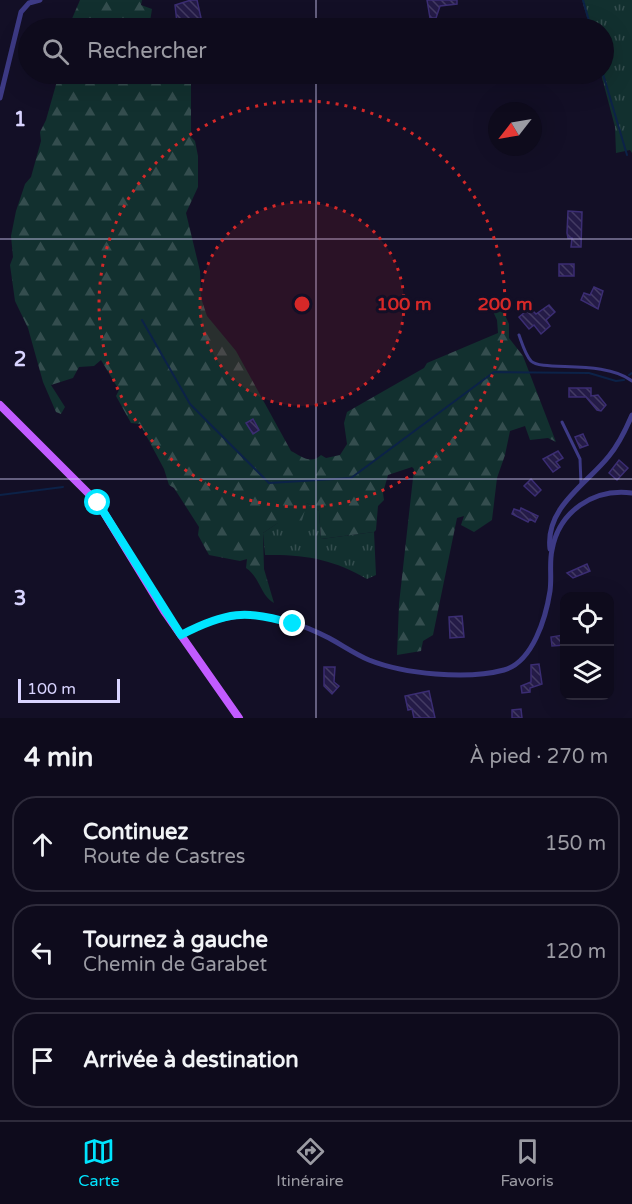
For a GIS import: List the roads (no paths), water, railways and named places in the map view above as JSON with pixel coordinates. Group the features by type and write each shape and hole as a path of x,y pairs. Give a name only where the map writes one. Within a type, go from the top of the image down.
{"main road":[{"path":"0,405 98,503 181,635 239,718"}],"street":[{"path":"20,18 21,12 29,3 40,0"},
{"path":"0,98 18,24"},
{"path":"181,635 223,618 258,614 312,631 380,664 445,674 497,671 521,660 537,633 550,595 549,535 554,519 581,484 609,456 632,415"},
{"path":"551,553 559,528 575,507 604,493 632,493"}],"lane":[{"path":"519,335 527,354 536,364 547,367 590,366 624,375 632,381"},
{"path":"562,422 580,459 581,484"}],"waterway":[{"path":"583,0 588,18"},
{"path":"606,84 627,155"},
{"path":"142,320 190,404 269,483 351,478 494,372 589,373 616,381 624,380"},
{"path":"0,495 63,487"}]}
